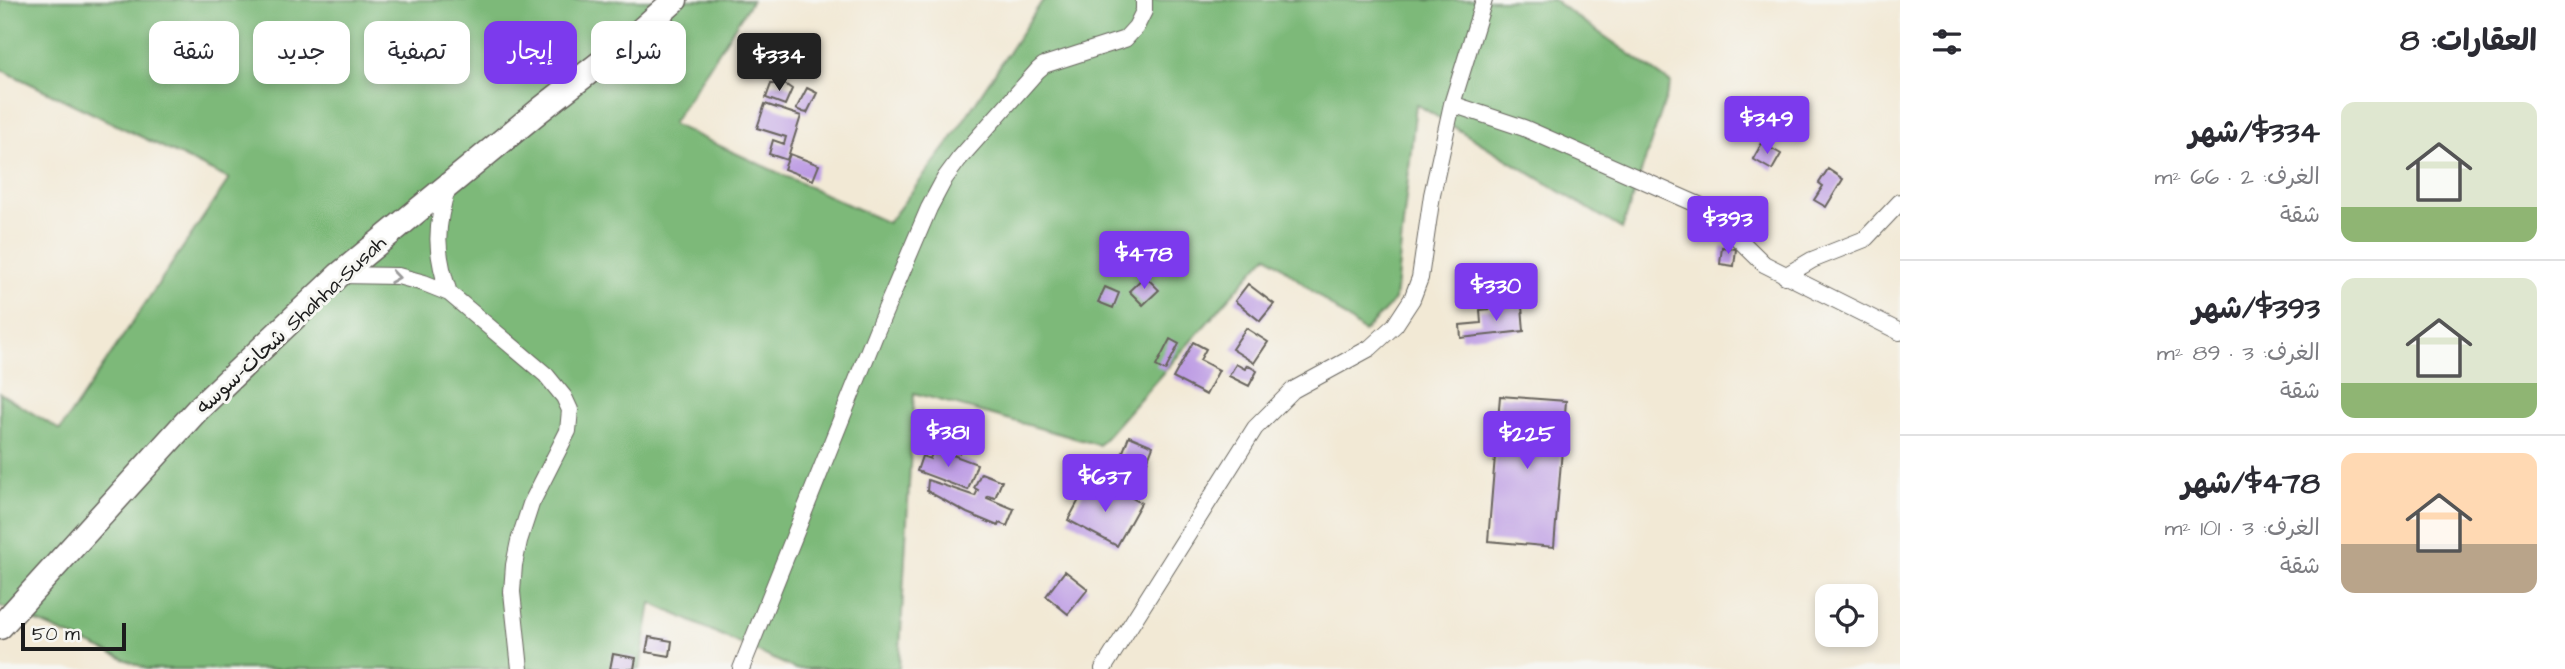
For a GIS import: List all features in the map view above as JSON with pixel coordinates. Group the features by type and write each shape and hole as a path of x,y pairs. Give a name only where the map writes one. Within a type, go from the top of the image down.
{"main road":[{"name":"شحات-سوسه Shahha-Susah","path":"0,627 198,409 339,275 676,0"}],"street":[{"path":"741,669 877,330 929,208 945,178 965,151 1038,70 1044,65 1125,39 1136,27 1144,11 1144,0"},
{"path":"1103,669 1255,428 1293,390 1370,348 1395,325 1412,299 1420,278 1435,183 1452,104 1484,0"},
{"path":"1452,104 1524,128 1699,205 1716,217 1765,264 1900,332"},
{"path":"448,186 440,212 437,240 440,267 449,293"},
{"path":"1785,276 1812,260 1865,239 1900,202"},
{"path":"339,275 398,276 449,293 546,375 564,397 570,410 569,431 531,504 517,553 512,592 520,669"}],"green space":[{"path":"0,0 752,0 672,124 888,223 948,144 1043,0 1553,0 1671,83 1622,229 1416,104 1395,300 1364,332 1267,255 1099,445 914,393 899,669 795,669 651,603 640,669 147,669 0,606 0,393 60,430 229,179 0,69"}],"building":[{"path":"782,82 792,89 785,105 766,98 771,84"},
{"path":"807,88 817,93 807,113 796,109"},
{"path":"765,104 801,116 787,160 769,154 773,140 784,144 786,137 757,128"},
{"path":"1762,143 1781,154 1772,170 1753,159"},
{"path":"790,154 819,165 813,180 784,169"},
{"path":"1828,169 1843,179 1826,207 1814,200 1823,186 1819,183"},
{"path":"1722,247 1736,249 1734,266 1720,264"},
{"path":"1145,276 1159,290 1143,305 1129,291"},
{"path":"1248,284 1274,304 1260,321 1235,301"},
{"path":"1105,287 1119,293 1113,308 1098,302"},
{"path":"1522,306 1524,331 1461,338 1460,325 1481,323 1480,310"},
{"path":"1246,328 1268,342 1254,363 1232,349"},
{"path":"1170,339 1179,344 1165,371 1156,366"},
{"path":"1193,342 1206,349 1200,360 1219,370 1206,395 1173,378"},
{"path":"1236,364 1245,369 1247,365 1257,371 1249,386 1229,376"},
{"path":"1500,396 1566,401 1554,547 1488,541"},
{"path":"944,422 978,434 972,451 961,447 959,453 936,446 941,432 939,428"},
{"path":"1129,436 1153,446 1145,467 1121,457"},
{"path":"934,448 977,464 968,490 917,471 922,456 930,459"},
{"path":"981,473 1002,481 995,498 987,498 1014,509 1007,526 999,523 998,526 967,513 927,491 928,480 975,496 978,490 974,488"},
{"path":"1111,486 1141,503 1117,546 1068,520 1086,487 1105,497"},
{"path":"1065,571 1088,589 1068,614 1046,596"},
{"path":"649,637 672,641 670,656 646,652"},
{"path":"613,654 636,658 634,669 610,669"}]}
